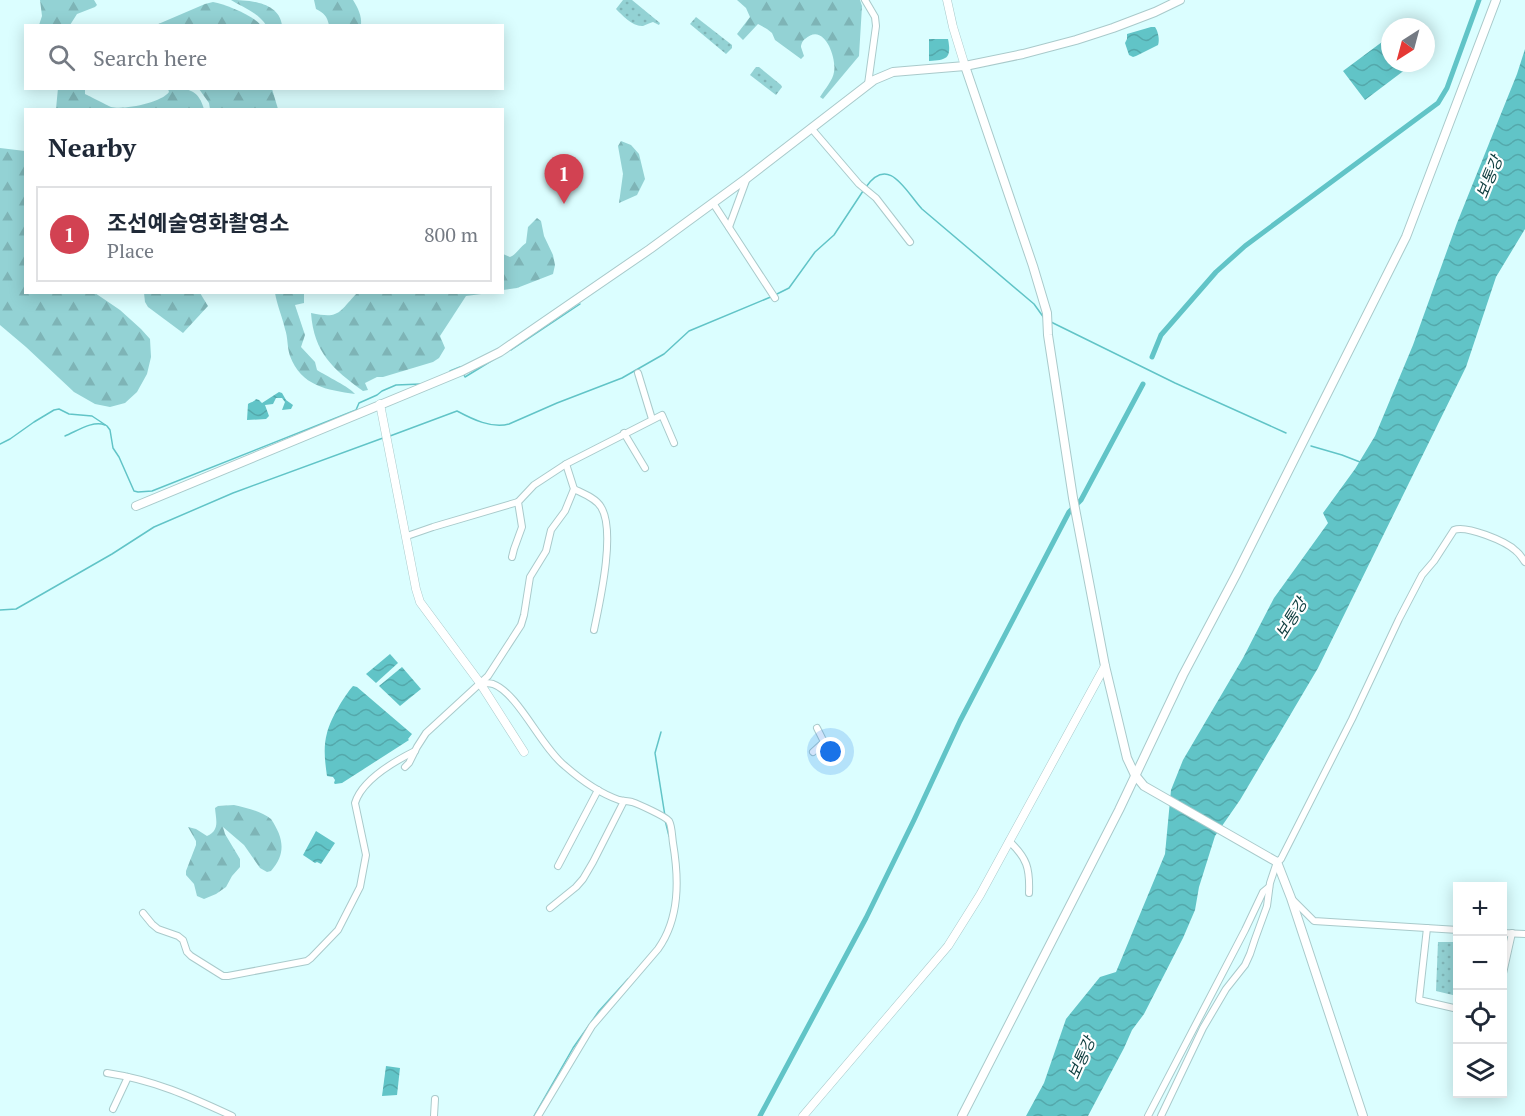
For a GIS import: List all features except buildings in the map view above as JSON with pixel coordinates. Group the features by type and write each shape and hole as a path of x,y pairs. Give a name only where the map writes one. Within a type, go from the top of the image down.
{"main road":[{"path":"136,506 462,371 500,352 650,249 747,178 868,84 893,72 964,66 1076,40 1155,12 1180,0"},
{"path":"962,1116 1119,810 1183,675 1236,575 1406,237 1496,0"},
{"path":"964,66 1047,313 1047,328 1073,498 1105,666 1128,758 1135,775 1144,786 1277,862 1363,1116"}],"street":[{"path":"866,0 875,17 876,26 868,84"},
{"path":"947,0 964,66"},
{"path":"812,128 849,173 876,198 910,243"},
{"path":"729,227 747,178"},
{"path":"713,203 775,298"},
{"path":"638,373 652,419"},
{"path":"380,404 420,602 480,683 525,752"},
{"path":"407,537 519,502 534,485 566,464 662,415 674,442"},
{"path":"624,434 645,468"},
{"path":"405,767 426,733 488,676 521,625 530,577 546,551 551,530 565,511 574,489 566,464"},
{"path":"574,489 600,504 608,537 606,564 594,630"},
{"path":"512,557 522,527 519,502"},
{"path":"1161,1116 1203,1028 1250,954 1267,906 1269,887 1277,862 1281,859 1422,575 1454,530 1458,529 1466,529 1513,548 1525,562"},
{"path":"803,1116 948,946 980,894 1105,666"},
{"path":"480,683 492,684 507,693 554,757 579,778 598,790 624,801 642,805 669,821 676,864 677,892 672,916 661,944 592,1026 538,1116"},
{"path":"813,752 824,742 817,728"},
{"path":"143,913 158,929 183,940 191,956 223,976 307,961 338,930 360,887 366,855 355,802 358,795 363,787 379,774 402,757 415,751"},
{"path":"558,866 598,790"},
{"path":"550,908 584,879 624,801"},
{"path":"1009,841 1023,855 1028,866 1029,893"},
{"path":"1148,1116 1263,892 1269,887"},
{"path":"1291,898 1314,921 1453,930"},
{"path":"1427,928 1419,1000 1453,1008"},
{"path":"1507,933 1525,934"},
{"path":"1507,958 1512,933"},
{"path":"107,1073 156,1084 232,1116"},
{"path":"113,1109 128,1077"},
{"path":"434,1116 435,1099"}],"green space":[{"path":"40,0 94,0 97,5 77,14 71,24 39,24 42,16"},
{"path":"231,0 254,2 269,7 280,17 282,24 265,24 255,14"},
{"path":"314,0 353,0 361,18 361,24 329,24 325,15 316,9"},
{"path":"623,0 632,0 660,23 659,25 653,22 643,26 635,25 616,9"},
{"path":"737,0 860,0 862,6 859,56 823,99 820,97 832,78 834,66 831,51 823,38 812,35 804,40 801,47 804,56 801,59 775,40 772,33 758,24 743,40 737,34 750,17 746,8"},
{"path":"213,2 225,5 260,24 158,24"},
{"path":"696,17 732,45 726,54 690,24"},
{"path":"756,67 781,85 776,95 750,75"},
{"path":"58,90 85,90 85,94 117,108 56,108"},
{"path":"168,90 188,90 195,93 204,108 117,108 151,102 165,96"},
{"path":"200,90 272,90 278,108 210,108"},
{"path":"621,141 631,145 639,154 645,179 637,195 619,203 623,174 618,146"},
{"path":"0,148 24,151 24,294 96,294 120,310 150,339 151,357 147,374 137,392 125,403 110,407 95,404 74,392 0,325"},
{"path":"537,218 541,221 544,236 553,255 555,265 553,274 517,288 504,290 504,254 510,257 526,243 528,227"},
{"path":"144,294 201,294 208,306 183,333 148,307"},
{"path":"275,294 304,294 304,303 295,305 305,335 301,347 315,362 317,370 355,394 316,385 301,374 288,350 286,332"},
{"path":"356,294 481,294 466,296 440,336 445,348 439,358 433,362 377,377 365,383 368,390 363,391 334,367 316,339 311,313 333,315 342,310"},
{"path":"234,805 258,812 271,819 282,845 279,858 271,871 267,872 260,868 244,845 223,827 240,859 240,867 226,887 204,899 197,896 194,884 186,875 196,845 188,827 207,836 216,828 215,808"},
{"path":"1438,942 1453,942 1453,995 1436,991"}],"water":[{"path":"1155,27 1157,31 1158,45 1136,56 1129,55 1125,43 1127,34"},
{"path":"929,39 948,39 949,51 944,59 929,61"},
{"path":"1381,43 1381,72 1402,72 1365,100 1343,71"},
{"name":"보통강","path":"1525,49 1525,229 1496,277 1466,367 1318,668 1240,800 1215,836 1199,887 1195,910 1183,938 1088,1116 1026,1116 1044,1083 1066,1019 1100,977 1116,972 1165,854 1171,790 1183,760 1243,658 1274,598 1328,523 1323,513 1355,469 1375,436 1413,345 1457,223"},
{"path":"279,392 293,405 291,409 282,410 285,402 282,398 276,398 273,404 265,405 269,416 266,419 247,420 248,404 256,399 262,403"},
{"path":"390,654 398,663 376,683 366,674"},
{"path":"402,667 421,689 400,706 379,686"},
{"path":"353,686 412,734 409,740 342,783 335,784 333,777 327,776 326,738 334,715"},
{"path":"316,831 335,843 321,864 303,855"},
{"path":"386,1066 400,1068 397,1095 382,1096"}],"waterway":[{"path":"1152,357 1161,335 1216,272 1245,246 1438,103 1447,88 1479,0"},
{"path":"866,187 874,178 882,174 897,179 922,209 1034,304 1044,318"},
{"path":"777,294 789,288 815,252 834,235 863,191"},
{"path":"390,436 457,411 489,424 509,424 622,378 664,354 689,331 773,296"},
{"path":"511,350 580,304"},
{"path":"1051,322 1175,383 1286,433"},
{"path":"463,373 465,377 496,358"},
{"path":"450,371 462,368"},
{"path":"0,444 54,410 92,416 110,430 113,448 134,491 152,491 356,410 359,403 396,385 421,384"},
{"path":"760,1116 866,918 960,721 1069,512 1081,500 1143,384"},
{"path":"65,436 90,425 105,425"},
{"path":"0,610 16,609 154,527 233,493 383,438"},
{"path":"1311,446 1360,462"},
{"path":"661,732 655,753 665,816"},
{"path":"665,820 669,836"},
{"path":"534,1116 573,1048 599,1011 628,979"}],"place":[{"name":"조선예술영화촬영소","path":"564,204"}]}
